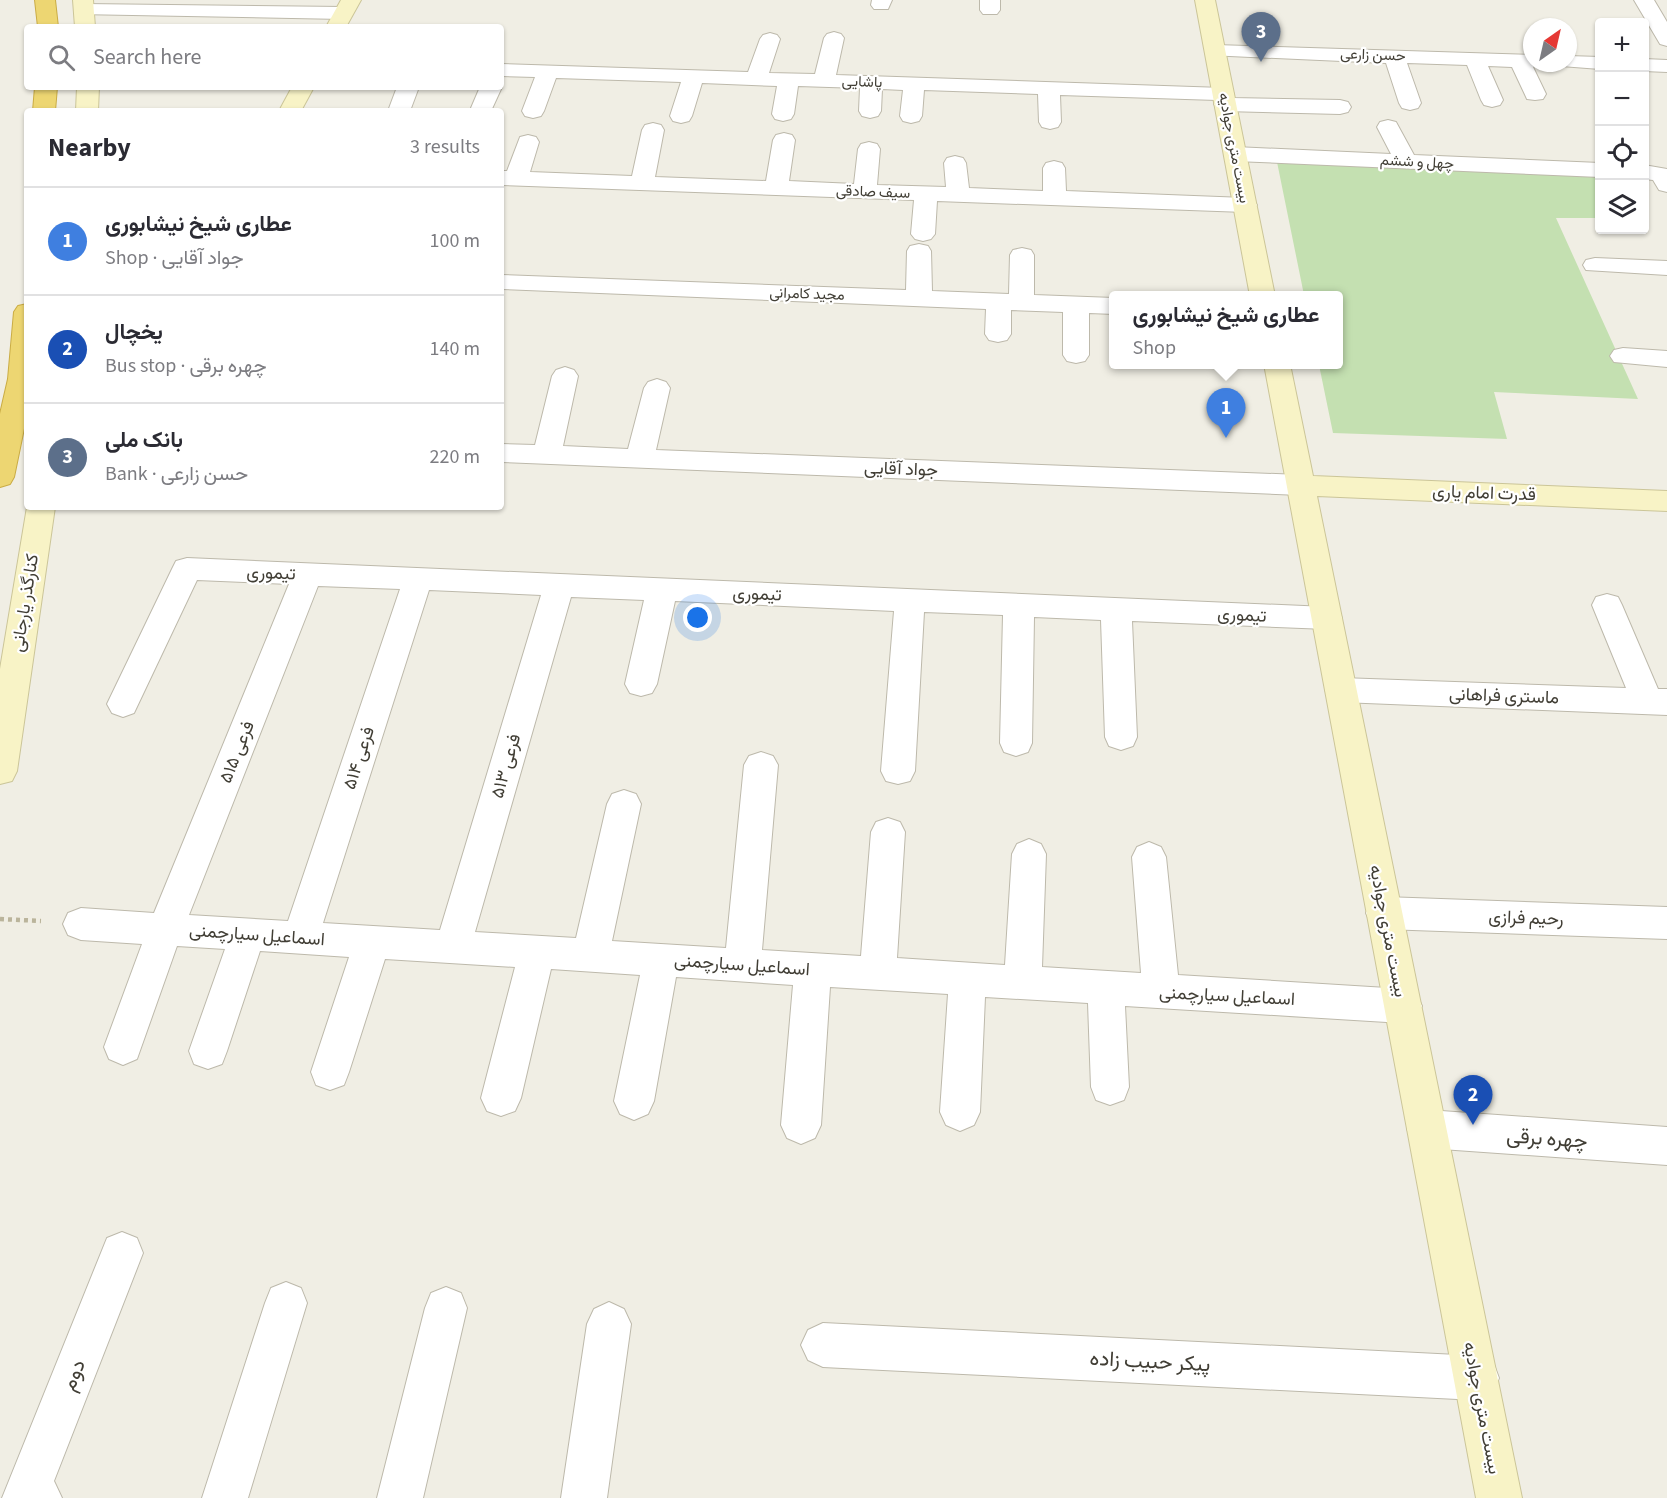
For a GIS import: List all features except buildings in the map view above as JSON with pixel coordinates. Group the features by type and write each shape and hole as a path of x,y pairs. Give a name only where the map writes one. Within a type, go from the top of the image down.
{"highway":[{"path":"45,0 48,24"},
{"path":"44,108 46,90"},
{"path":"0,477 21,378 24,345"}],"main road":[{"name":"بیست متری جوادیه","path":"1205,0 1262,291"},
{"path":"87,108 88,90"},
{"path":"292,108 301,90"},
{"name":"بیست متری جوادیه","path":"1278,369 1500,1498"},
{"name":"قدرت امام یاری","path":"1300,485 1667,501"},
{"name":"کنارگذر یارجانی","path":"0,771 40,510"},
{"path":"34,547 63,510"}],"street":[{"path":"1644,0 1667,40"},
{"path":"84,12 188,19 343,14"},
{"path":"824,81 834,38"},
{"path":"757,78 770,39"},
{"name":"حسن زارعی","path":"1215,51 1523,60"},
{"path":"1394,56 1410,103"},
{"path":"1475,59 1492,100"},
{"path":"1577,62 1595,63"},
{"path":"1649,65 1667,66"},
{"name":"پاشایی","path":"504,70 1048,88 1340,107"},
{"path":"532,111 548,72"},
{"path":"1529,72 1535,94"},
{"path":"681,116 694,76"},
{"path":"783,114 789,79"},
{"path":"870,111 871,82"},
{"path":"911,116 914,83"},
{"path":"1048,88 1050,122"},
{"path":"400,108 407,90"},
{"path":"482,108 491,90"},
{"path":"1388,127 1406,161"},
{"path":"642,183 653,130"},
{"path":"776,188 784,140"},
{"path":"508,179 528,142"},
{"path":"1530,146 1541,167"},
{"path":"865,191 869,149"},
{"name":"چهل و ششم","path":"1235,154 1595,170"},
{"path":"955,163 958,195"},
{"path":"1054,168 1055,198"},
{"name":"سیف صادقی","path":"508,179 1245,205"},
{"path":"919,298 926,194"},
{"path":"998,334 1010,302 1022,255"},
{"path":"1595,265 1667,268"},
{"name":"مجید کامرانی","path":"504,282 1109,306"},
{"path":"1076,305 1076,355"},
{"path":"1623,356 1667,359"},
{"path":"547,454 565,376"},
{"path":"640,458 657,388"},
{"name":"جواد آقایی","path":"504,453 1300,485"},
{"name":"تیموری","path":"123,704 187,569 1326,618"},
{"name":"فرعی ۵۱۵","path":"123,1047 165,929 309,574"},
{"name":"فرعی ۵۱۴","path":"300,938 418,579"},
{"name":"فرعی ۵۱۳","path":"453,947 559,585"},
{"path":"641,684 662,590"},
{"path":"898,771 910,600"},
{"path":"1016,743 1018,605"},
{"path":"1607,605 1657,701"},
{"path":"1116,609 1121,737"},
{"name":"ماستری فراهانی","path":"1341,690 1657,701"},
{"path":"742,966 761,765"},
{"path":"590,956 624,804"},
{"path":"878,974 888,832"},
{"path":"1023,983 1029,854"},
{"path":"1149,857 1161,992"},
{"name":"رحیم فرازی","path":"1384,913 1667,923"},
{"name":"اسماعیل سیارچمنی","path":"81,924 1403,1006"},
{"path":"208,1052 248,934"},
{"path":"330,1072 372,942"},
{"path":"501,1098 537,953"},
{"path":"634,1101 661,960"},
{"path":"801,1125 813,970"},
{"path":"960,1112 967,979"},
{"path":"1106,988 1110,1087"},
{"name":"چهره برقی","path":"1427,1129 1667,1146"},
{"name":"دوم","path":"25,1497 122,1254"},
{"path":"225,1498 286,1303"},
{"path":"400,1498 446,1308"},
{"path":"585,1498 609,1324"},
{"name":"پیکر حبیب زاده","path":"823,1345 1477,1378"},
{"path":"25,1497 39,1498"}],"green space":[{"path":"1277,162 1595,176 1595,218 1556,218 1638,399 1494,392 1507,439 1333,433 1320,369 1343,369 1343,291 1303,291"}],"place":[{"name":"بانک ملی","path":"1261,62"},
{"name":"عطاری شیخ نیشابوری","path":"1226,438"},
{"name":"یخچال","path":"1473,1125"}]}
